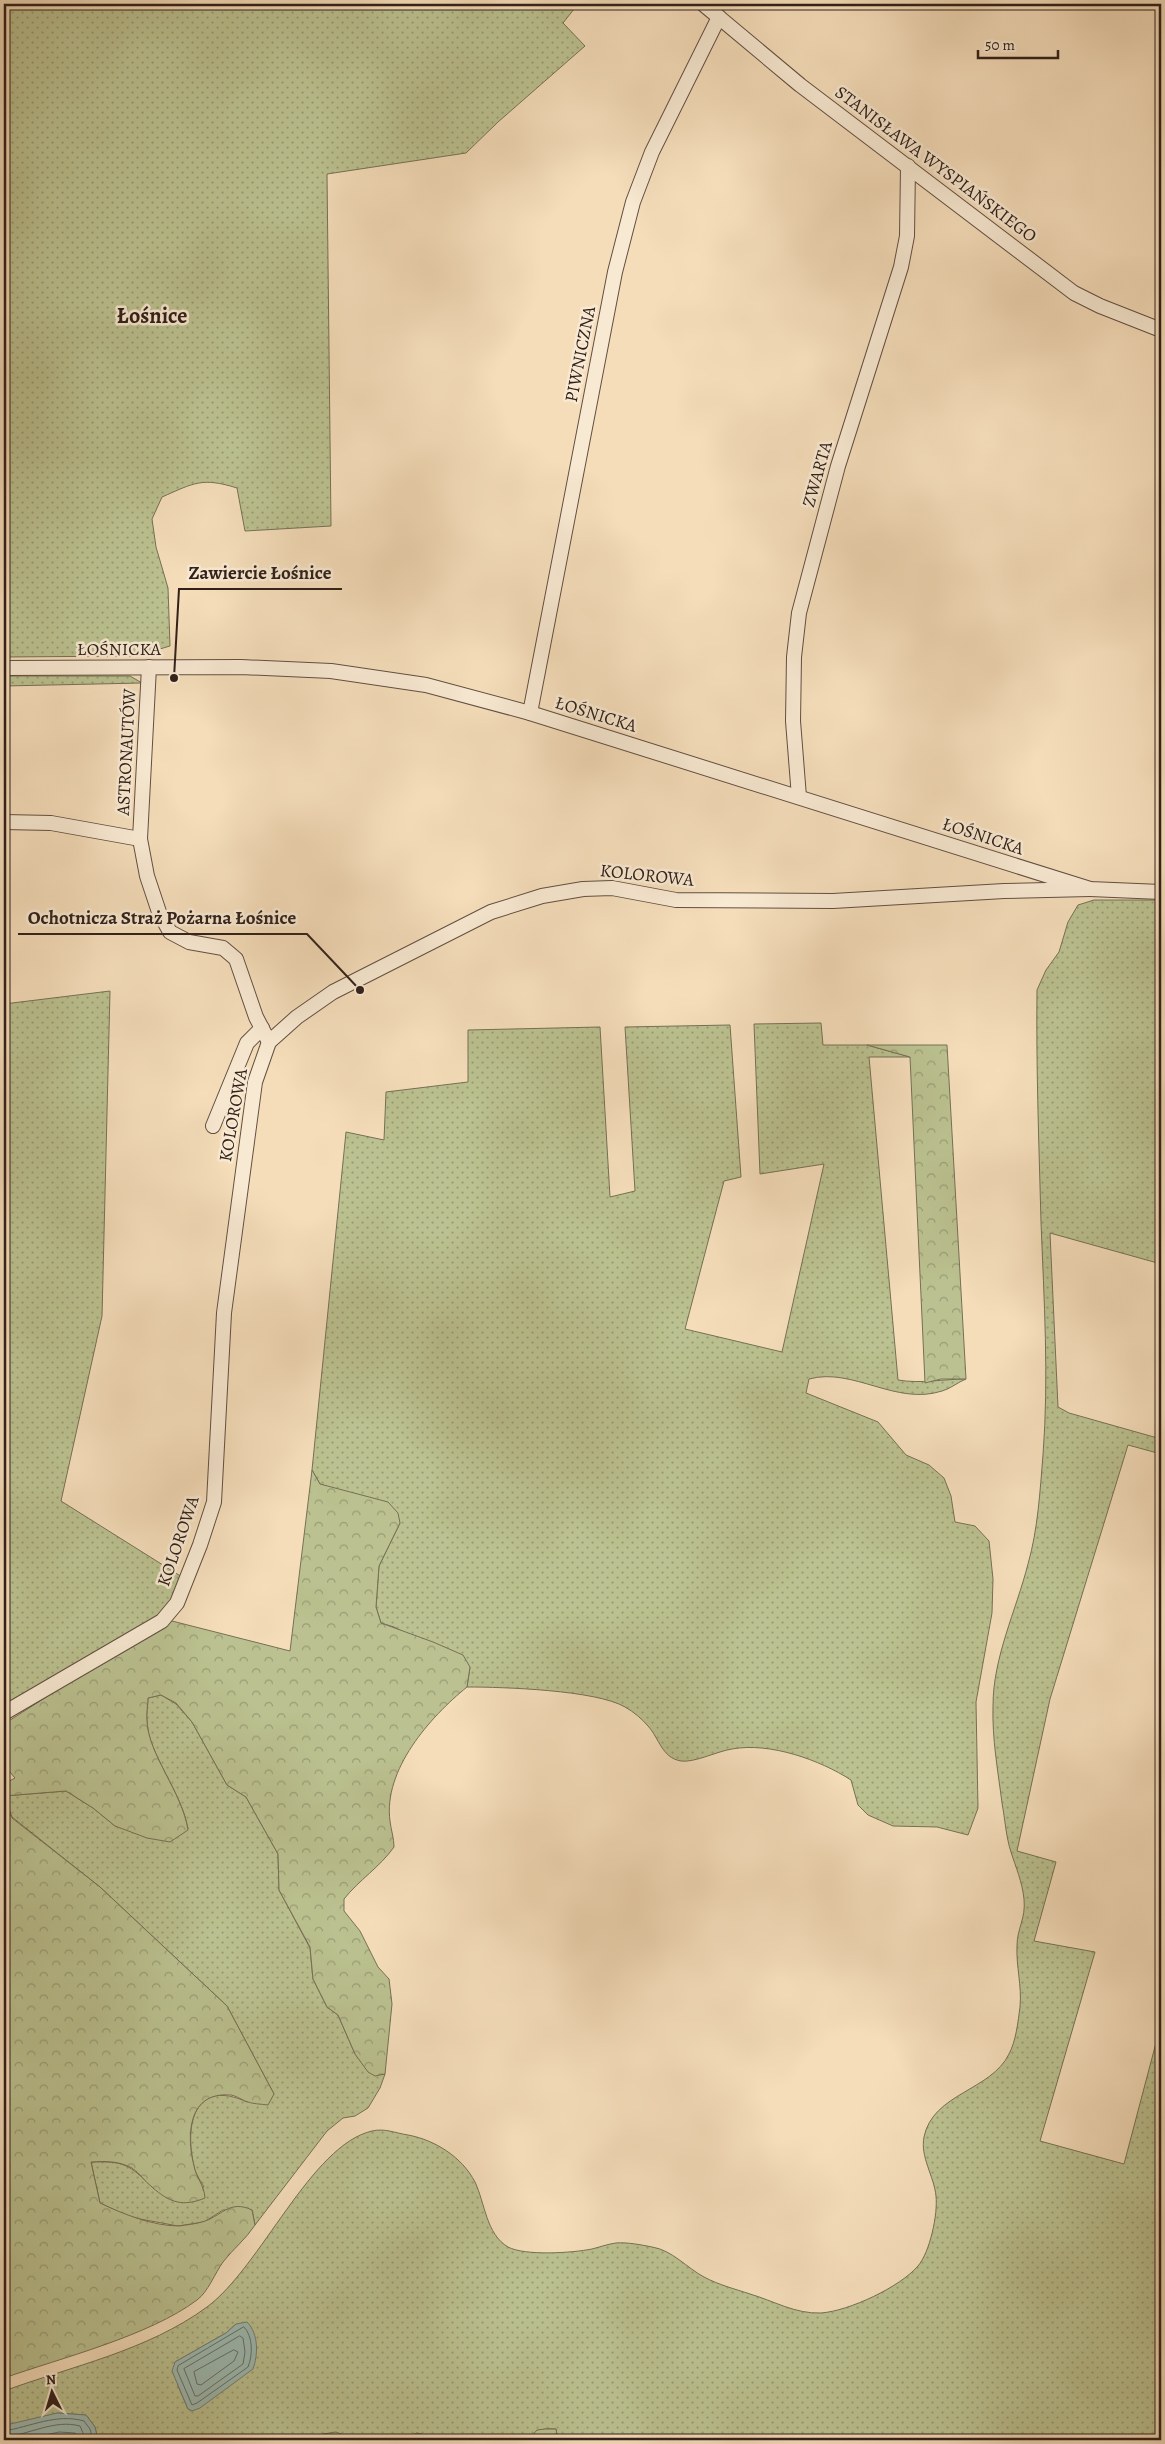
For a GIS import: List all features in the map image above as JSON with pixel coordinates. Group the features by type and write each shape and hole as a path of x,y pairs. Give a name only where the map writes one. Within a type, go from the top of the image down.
{"street":[{"name":"STANISŁAWA WYSPIAŃSKIEGO","path":"703,4 800,85 1074,293 1100,306 1161,330"},
{"name":"PIWNICZNA","path":"530,713 615,272 633,202 652,152 719,17"},
{"name":"ZWARTA","path":"799,797 793,721 794,657 799,613 838,466 901,267 907,236 908,166"},
{"name":"ASTRONAUTÓW","path":"150,667 140,840 147,876 165,925 170,932 179,938 218,946 233,955 269,1042"},
{"name":"ŁOŚNICKA","path":"4,668 303,669 356,673 451,691 530,713 1090,889 1161,892"},
{"name":"ASTRONAUTÓW","path":"4,822 51,823 140,840"},
{"name":"KOLOROWA","path":"4,1712 162,1621 177,1603 214,1502 224,1313 252,1105 261,1062 269,1042 297,1017 333,992 491,912 542,896 583,889 612,888 676,900 832,901 1004,891 1090,889"},
{"path":"213,1126 246,1043 262,1028"}],"green space":[{"path":"4,4 578,4 563,23 585,46 498,122 466,153 327,174 331,526 245,531 237,488 215,483 198,483 162,497 152,519 156,547 168,588 170,646 136,656 4,657"},
{"path":"4,676 130,676 142,683 4,686"},
{"path":"1094,900 1161,900 1161,1264 1050,1233 1058,1407 1069,1413 1161,1439 1161,1454 1128,1445 1050,1699 1017,1851 1056,1862 1034,1941 1095,1952 1040,2141 1124,2164 1161,2024 1161,2440 558,2440 556,2429 543,2429 528,2440 441,2440 417,2433 402,2440 352,2440 351,2438 323,2434 316,2440 98,2440 95,2427 86,2415 58,2413 4,2427 4,2391 134,2346 160,2335 207,2307 227,2289 247,2265 307,2182 328,2159 350,2141 377,2130 386,2130 418,2137 438,2145 455,2157 475,2182 487,2218 495,2234 508,2247 516,2250 537,2253 561,2252 592,2249 620,2243 652,2247 666,2252 704,2277 727,2287 793,2309 811,2313 845,2308 873,2297 899,2282 918,2266 926,2252 936,2213 935,2189 923,2144 929,2122 950,2101 977,2085 1001,2066 1009,2054 1013,2043 1020,2007 1017,1946 1024,1912 1024,1899 1007,1834 993,1731 993,1706 994,1688 1001,1652 1023,1582 1034,1537 1045,1426 1045,1309 1038,1106 1037,990 1046,970 1059,952 1068,922 1078,905","holes":["236,2324 192,2411 188,2409 178,2386 175,2362 226,2333"]},
{"path":"110,991 102,1316 61,1501 182,1577 172,1601 160,1614 4,1706 4,1004"},
{"path":"821,1023 823,1045 867,1045 910,1057 869,1057 898,1380 966,1379 945,1390 925,1394 908,1394 858,1381 825,1377 809,1379 806,1393 878,1422 906,1455 929,1465 944,1478 951,1496 955,1522 975,1526 989,1541 993,1579 992,1613 976,1702 978,1808 968,1835 937,1827 893,1826 868,1815 858,1805 851,1780 825,1766 794,1754 778,1750 747,1748 726,1750 692,1760 681,1761 669,1756 665,1752 646,1723 638,1716 625,1707 611,1701 572,1693 467,1687 470,1667 394,1627 381,1623 376,1607 379,1566 400,1523 350,1494 320,1484 312,1470 346,1132 384,1140 386,1092 468,1082 468,1030 600,1027 610,1197 635,1191 625,1027 730,1025 741,1177 724,1181 685,1329 782,1352 824,1164 760,1174 754,1024"},
{"path":"867,1045 947,1045 966,1379 941,1379 925,1383 910,1057"},
{"path":"312,1470 320,1484 388,1502 398,1513 400,1523 379,1566 376,1607 381,1623 463,1655 470,1667 467,1687 438,1713 412,1746 402,1764 394,1783 390,1802 390,1821 394,1847 344,1899 344,1911 360,1931 378,1967 389,1979 392,2004 385,2074 375,2076 368,2072 355,2054 338,2015 327,2007 313,1979 310,1947 279,1890 278,1854 246,1797 227,1785 192,1722 176,1703 161,1695 148,1698 147,1715 149,1734 153,1747 185,1816 188,1830 170,1842 147,1838 115,1826 93,1808 66,1791 4,1796 4,1784 15,1778 4,1765 4,1724 90,1669 172,1621 290,1651"},
{"path":"161,1695 176,1704 192,1722 227,1785 246,1797 278,1854 279,1890 310,1948 313,1979 327,2007 338,2015 355,2054 375,2075 385,2074 380,2088 368,2108 355,2116 343,2118 327,2131 255,2225 252,2210 223,2210 204,2222 178,2226 129,2217 100,2203 91,2162 119,2163 132,2169 153,2188 204,2187 195,2171 191,2150 193,2121 197,2109 205,2101 215,2096 229,2096 247,2102 274,2094 227,2006 100,1887 12,1817 4,1796 66,1791 93,1808 115,1826 188,1829 185,1815 153,1747 149,1734 147,1718 148,1698"},
{"path":"4,1800 12,1818 100,1887 227,2006 274,2094 268,2105 248,2102 231,2095 217,2096 206,2100 198,2108 193,2117 190,2141 195,2170 205,2198 197,2201 183,2203 171,2200 149,2185 135,2170 122,2164 91,2162 100,2203 138,2219 179,2226 209,2220 231,2208 244,2207 252,2210 255,2225 223,2262 201,2297 155,2325 104,2345 4,2378"},
{"path":"556,2429 558,2440 528,2440 537,2430"},
{"path":"336,2432 352,2440 316,2440 323,2434"},
{"path":"417,2433 441,2440 402,2440"}],"water":[{"path":"247,2322 254,2332 256,2345 253,2369 200,2408 192,2411 188,2409 172,2371 175,2362 226,2333 236,2324"},
{"path":"57,2413 86,2415 95,2427 98,2440 4,2440 4,2427 6,2425"}],"place":[{"name":"Zawiercie Łośnice","path":"174,678"},
{"name":"Ochotnicza Straż Pożarna Łośnice","path":"360,990"}],"district":[{"name":"Łośnice","path":"152,316"}]}
